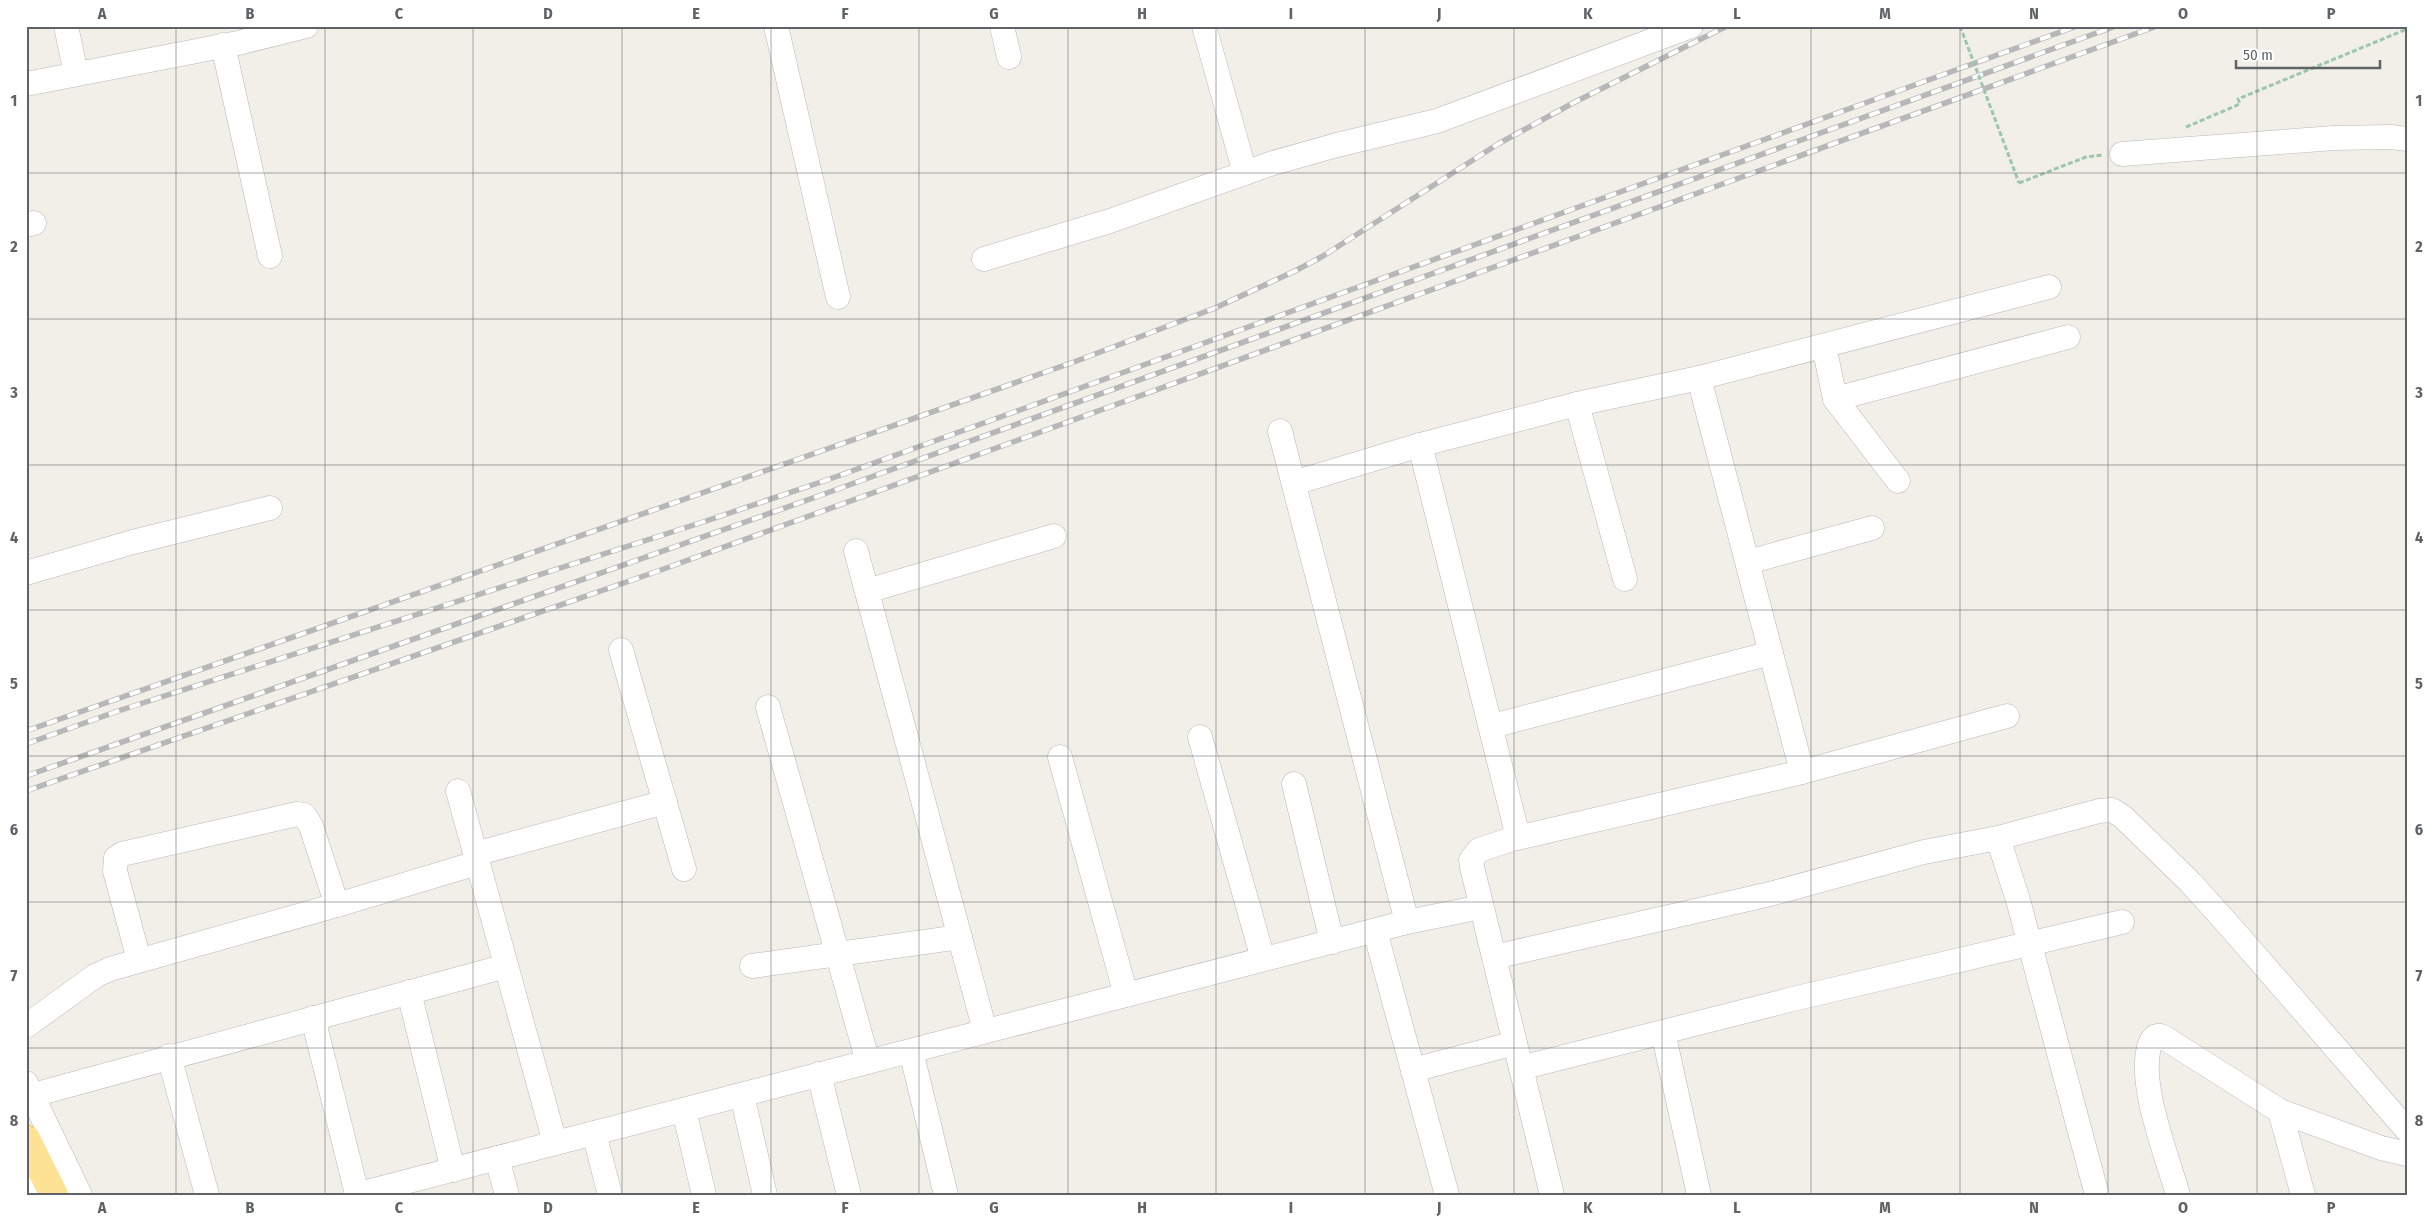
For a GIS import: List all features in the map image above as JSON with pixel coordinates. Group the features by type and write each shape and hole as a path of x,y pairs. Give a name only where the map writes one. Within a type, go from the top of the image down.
{"highway":[{"path":"26,1139 54,1195"}],"street":[{"path":"66,26 76,74"},
{"path":"26,84 223,46 306,26"},
{"path":"776,26 838,297"},
{"path":"1002,26 1008,57"},
{"path":"1204,26 1245,172"},
{"path":"984,259 1110,221 1245,172 1337,144 1437,121 1691,26"},
{"path":"223,46 270,256"},
{"path":"2122,154 2334,138 2391,137 2407,139"},
{"path":"1294,483 1420,445 1577,404 1699,378 2049,286"},
{"path":"1835,399 2068,337"},
{"path":"1824,346 1835,399 1898,481"},
{"path":"1699,378 1802,772"},
{"path":"1577,404 1625,579"},
{"path":"1280,431 1407,922"},
{"path":"1420,445 1492,726 1518,838"},
{"path":"26,573 133,542 270,508"},
{"path":"1748,562 1872,528"},
{"path":"867,591 1054,536"},
{"path":"856,551 985,1031"},
{"path":"621,650 684,869"},
{"path":"1492,726 1771,653"},
{"path":"768,707 868,1062"},
{"path":"1552,1195 1471,860 1479,850 1518,838 1802,772 2007,716"},
{"path":"1200,737 1263,959"},
{"path":"1060,757 1126,995"},
{"path":"1294,784 1332,942"},
{"path":"458,791 555,1143"},
{"path":"26,1026 95,976 139,960 337,905 476,859 665,802"},
{"path":"1494,958 1770,894 1924,852 1998,838 2099,811 2112,810 2123,817 2190,882 2407,1130"},
{"path":"139,960 115,871 116,858 122,854 297,814 304,815 311,826 337,905"},
{"path":"1998,838 2029,944 2097,1195"},
{"path":"313,1018 356,1195 422,1187 453,1170 497,1158 1407,922 1481,907"},
{"path":"1521,1068 1793,999 2122,922"},
{"path":"1375,931 1446,1195"},
{"path":"752,966 960,937"},
{"path":"80,1195 29,1089 169,1056 506,966"},
{"path":"409,992 453,1170"},
{"path":"1662,1032 1699,1195"},
{"path":"2178,1195 2147,1082 2149,1048 2154,1038 2161,1036 2280,1111 2381,1148 2407,1154"},
{"path":"1413,1070 1515,1043"},
{"path":"911,1051 946,1195"},
{"path":"169,1056 207,1195"},
{"path":"819,1074 849,1195"},
{"path":"742,1094 765,1195"},
{"path":"684,1110 704,1195"},
{"path":"2280,1111 2304,1195"},
{"path":"594,1133 610,1195"},
{"path":"497,1158 507,1195"},
{"path":"26,1176 35,1195"}],"path":[{"path":"1960,26 2019,183 2086,157 2122,154"},
{"path":"2177,131 2240,104 2238,99 2407,29"}],"railway":[{"path":"26,731 1074,362 1215,308 1323,256 1498,144 1573,103 1727,26"},
{"path":"26,744 118,711 827,480 2077,26"},
{"path":"26,776 813,498 2116,26"},
{"path":"26,791 658,571 2157,26"}]}
